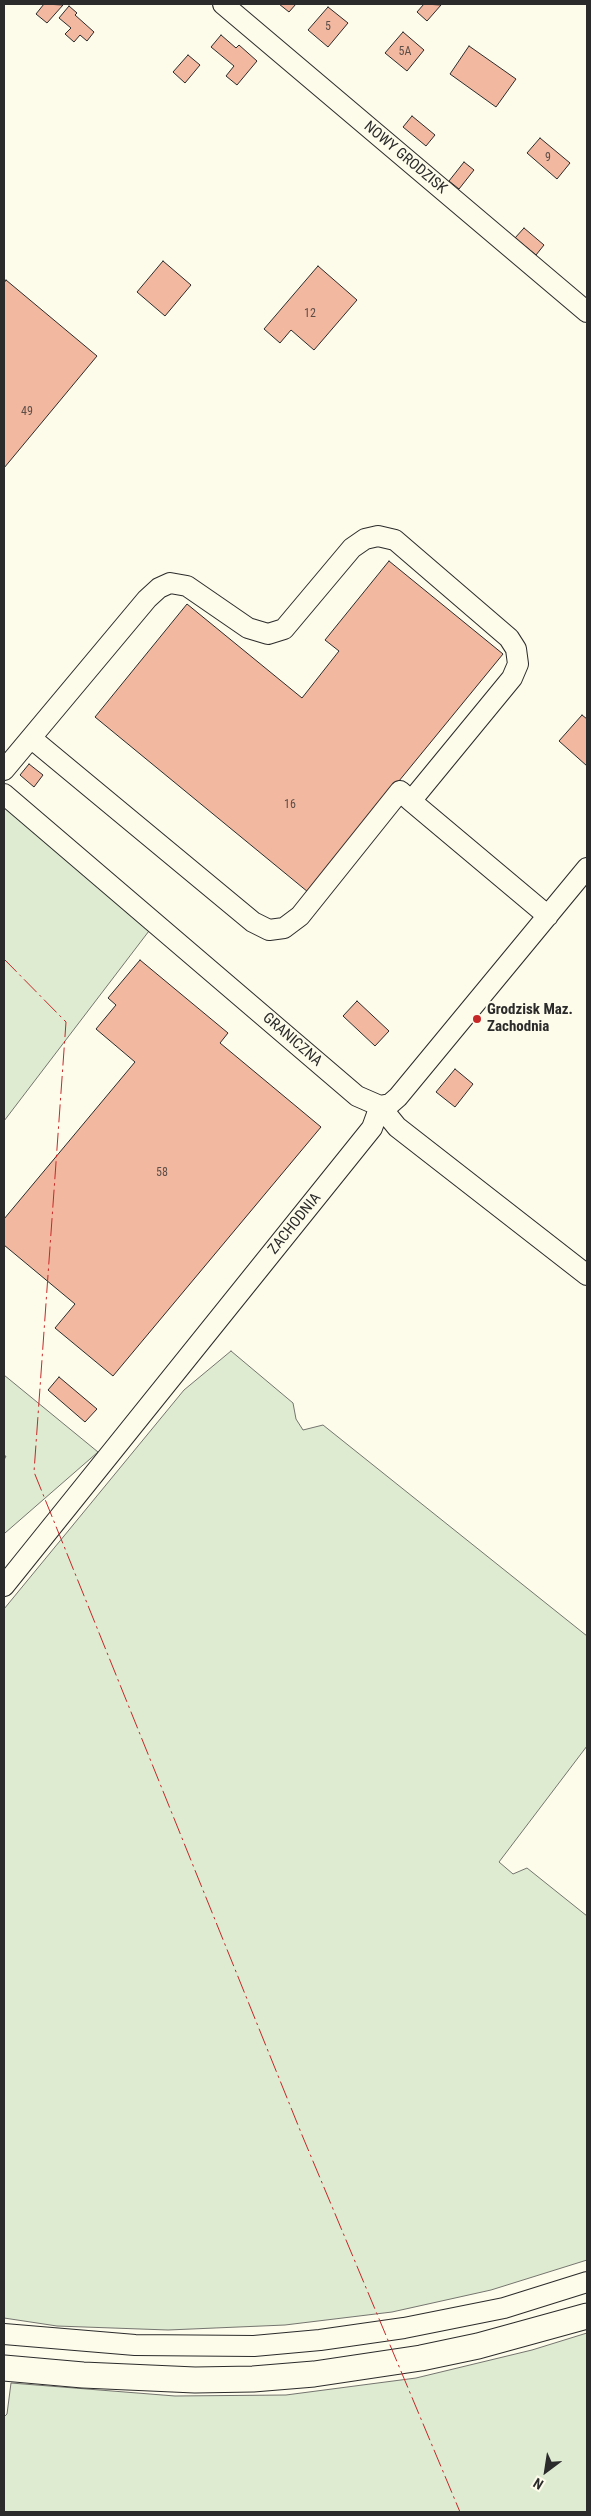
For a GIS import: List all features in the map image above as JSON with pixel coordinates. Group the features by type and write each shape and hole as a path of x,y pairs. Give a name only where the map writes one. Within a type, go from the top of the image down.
{"main road":[{"path":"4,2371 195,2380 253,2379 314,2374 412,2359 478,2346 587,2316"}],"street":[{"name":"NOWY GRODZISK","path":"222,4 587,312"},
{"path":"4,770 147,599 159,588 170,583 187,586 248,628 268,634 284,629 352,548 365,539 378,536 395,540 509,638 516,649 518,664 512,678 412,800"},
{"path":"31,738 253,922 269,930 284,928 300,916 400,791 548,916"},
{"name":"GRANICZNA","path":"4,794 357,1096 380,1106 397,1127 587,1275"},
{"path":"380,1106 390,1104 398,1097 587,868"},
{"name":"ZACHODNIA","path":"4,1586 372,1128 380,1106"},
{"path":"4,2334 135,2345 189,2347 264,2345 404,2328 504,2308 587,2282"}],"green space":[{"path":"4,806 152,927 4,1121"},
{"path":"231,1351 293,1403 296,1419 303,1430 323,1425 587,1636 587,1746 499,1862 513,1874 527,1868 587,1916 587,2260 491,2290 392,2312 285,2325 168,2330 57,2326 4,2318 4,1609 184,1390"},
{"path":"4,1375 98,1452 5,1533 4,1460 6,1456 4,1456"},
{"path":"587,2333 587,2512 4,2512 4,2417 7,2414 11,2383 175,2396 286,2395 416,2378 532,2350"}],"building":[{"path":"44,4 63,5 47,23 36,14"},
{"path":"279,4 296,4 289,12"},
{"path":"424,4 441,5 427,21 417,12"},
{"path":"69,6 77,13 75,15 94,32 87,41 80,35 74,42 65,34 71,28 59,18"},
{"path":"328,7 348,23 328,47 308,30"},
{"path":"403,32 424,50 407,71 385,53"},
{"path":"221,35 236,48 239,45 257,61 237,85 226,76 234,66 211,47"},
{"path":"469,46 516,79 496,107 450,74"},
{"path":"188,55 200,65 185,83 173,72"},
{"path":"412,116 435,135 426,146 403,127"},
{"path":"540,138 570,163 557,179 527,153"},
{"path":"464,162 474,170 459,189 449,181"},
{"path":"524,228 544,245 536,255 515,238"},
{"path":"163,261 191,285 165,316 137,292"},
{"path":"318,266 357,300 314,350 291,330 280,343 264,329"},
{"path":"6,280 97,356 4,468 4,283"},
{"path":"389,561 503,654 308,892 95,717 187,604 302,698 339,651 325,640"},
{"path":"582,715 587,719 587,766 559,741"},
{"path":"29,764 43,775 34,787 20,775"},
{"path":"140,960 228,1033 220,1043 321,1127 113,1376 55,1328 75,1304 4,1245 4,1219 135,1062 96,1029 116,1005 108,998"},
{"path":"357,1001 389,1031 375,1046 343,1016"},
{"path":"455,1069 473,1084 455,1107 436,1092"},
{"path":"59,1377 97,1409 85,1422 48,1390"}],"power":[{"path":"4,959 66,1022 34,1472 302,2135 460,2512"}],"place":[{"name":"Grodzisk Maz. Zachodnia","path":"477,1019"}]}
